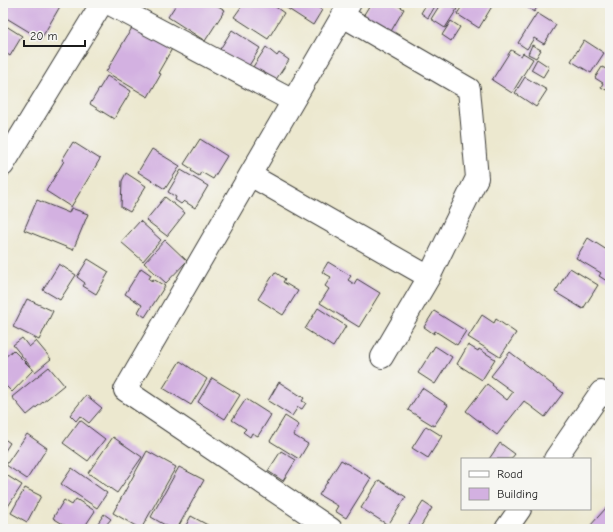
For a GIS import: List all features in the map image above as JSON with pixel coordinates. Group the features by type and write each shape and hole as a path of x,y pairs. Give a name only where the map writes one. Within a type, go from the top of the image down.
{"street":[{"path":"3,165 102,3"},
{"path":"108,3 293,101"},
{"path":"331,529 125,390 347,10 469,89 477,178 429,277 382,357"},
{"path":"250,175 429,277"},
{"path":"556,458 601,392 610,397"},
{"path":"506,529 519,510"}],"building":[{"path":"4,3 62,3 41,39 3,16"},
{"path":"177,3 213,3 225,10 205,41 168,17"},
{"path":"244,3 270,3 284,13 268,39 234,17"},
{"path":"279,3 311,3 322,10 313,25"},
{"path":"371,3 394,3 404,9 390,33 363,16"},
{"path":"427,3 437,3 428,18 421,13"},
{"path":"441,3 447,3 457,9 445,28 431,19"},
{"path":"464,3 494,3 479,28 457,14"},
{"path":"521,3 540,3 534,12"},
{"path":"537,13 556,25 544,44 534,38 527,49 518,43"},
{"path":"451,21 460,27 451,41 442,35"},
{"path":"3,24 22,36 10,56 3,51"},
{"path":"133,26 173,47 158,73 161,74 148,97 106,72"},
{"path":"232,30 260,48 245,72 217,54"},
{"path":"584,40 604,53 591,73 571,61"},
{"path":"532,45 541,50 536,58 528,54"},
{"path":"266,47 277,56 279,53 289,60 273,84 249,73"},
{"path":"511,50 521,56 523,53 533,59 512,93 492,80"},
{"path":"537,59 549,67 543,77 531,70"},
{"path":"602,67 610,71 610,92 601,87 603,83 595,78"},
{"path":"107,76 131,91 114,119 90,104"},
{"path":"525,77 547,90 536,107 515,93"},
{"path":"200,139 227,156 213,179 201,172 199,176 184,164"},
{"path":"73,142 100,159 71,207 46,191 64,161 62,160"},
{"path":"152,149 180,166 165,189 138,172"},
{"path":"181,170 208,186 195,208 184,201 181,204 175,200 176,197 168,192"},
{"path":"126,173 146,186 130,212 121,207 122,181"},
{"path":"165,197 185,213 167,236 146,220"},
{"path":"37,200 69,213 71,208 88,214 73,250 24,230"},
{"path":"140,221 161,240 143,261 121,242"},
{"path":"588,238 610,252 610,283 599,276 601,273 576,258"},
{"path":"165,240 187,261 166,283 144,263"},
{"path":"88,259 109,272 96,294 83,286 85,283 77,277"},
{"path":"328,262 351,276 348,280 354,284 357,279 380,293 359,327 320,303 329,289 325,286 331,277 322,272"},
{"path":"59,264 76,275 60,300 43,290"},
{"path":"141,268 151,275 149,279 152,281 153,279 165,286 145,317 138,312 142,305 125,294"},
{"path":"570,268 598,285 583,309 555,292"},
{"path":"275,272 285,279 283,282 298,291 283,315 258,299"},
{"path":"27,299 53,311 39,340 13,327"},
{"path":"318,308 346,326 333,347 305,329"},
{"path":"434,311 466,331 457,345 435,331 434,334 424,327"},
{"path":"482,315 494,323 496,319 516,333 500,357 468,337"},
{"path":"22,338 29,347 36,341 51,359 35,372 13,345"},
{"path":"468,345 478,351 479,349 495,359 482,380 457,364"},
{"path":"435,346 452,357 435,384 418,373"},
{"path":"13,350 33,370 12,392 3,383 3,359"},
{"path":"510,352 563,393 545,417 524,401 497,435 466,411 487,384 507,400 513,392 491,376"},
{"path":"180,361 207,379 191,405 163,388"},
{"path":"49,367 64,385 27,415 12,397"},
{"path":"212,378 240,395 225,419 198,402"},
{"path":"279,382 304,398 302,401 306,403 302,409 298,407 292,416 268,401"},
{"path":"422,388 448,405 434,426 408,410"},
{"path":"86,395 102,408 89,423 80,416 76,421 70,415"},
{"path":"246,399 271,415 258,436 252,433 250,437 243,432 246,429 232,420"},
{"path":"285,416 299,425 293,435 308,444 299,459 270,441"},
{"path":"80,420 105,439 88,461 63,443"},
{"path":"426,426 442,436 428,458 412,448"},
{"path":"27,434 47,448 27,479 6,465"},
{"path":"113,437 142,457 117,493 88,473"},
{"path":"3,438 10,443 3,454"},
{"path":"500,443 515,454 512,458 490,458"},
{"path":"147,451 176,467 141,529 113,513"},
{"path":"281,451 296,460 283,481 268,471"},
{"path":"341,460 371,478 346,518 335,511 338,506 319,495"},
{"path":"179,467 204,480 177,529 172,529 151,517"},
{"path":"72,468 107,493 97,508 61,484"},
{"path":"3,473 22,485 5,511 3,510"},
{"path":"379,480 406,497 388,525 361,508"},
{"path":"25,488 41,496 27,522 11,513"},
{"path":"76,499 95,511 83,529 71,529 53,518 64,500 72,505"},
{"path":"423,502 432,508 419,529 406,529"},
{"path":"606,508 610,512 610,529 593,529 590,526"},
{"path":"104,514 111,519 106,525 112,529 94,529"},
{"path":"191,516 215,529 184,529"}]}
